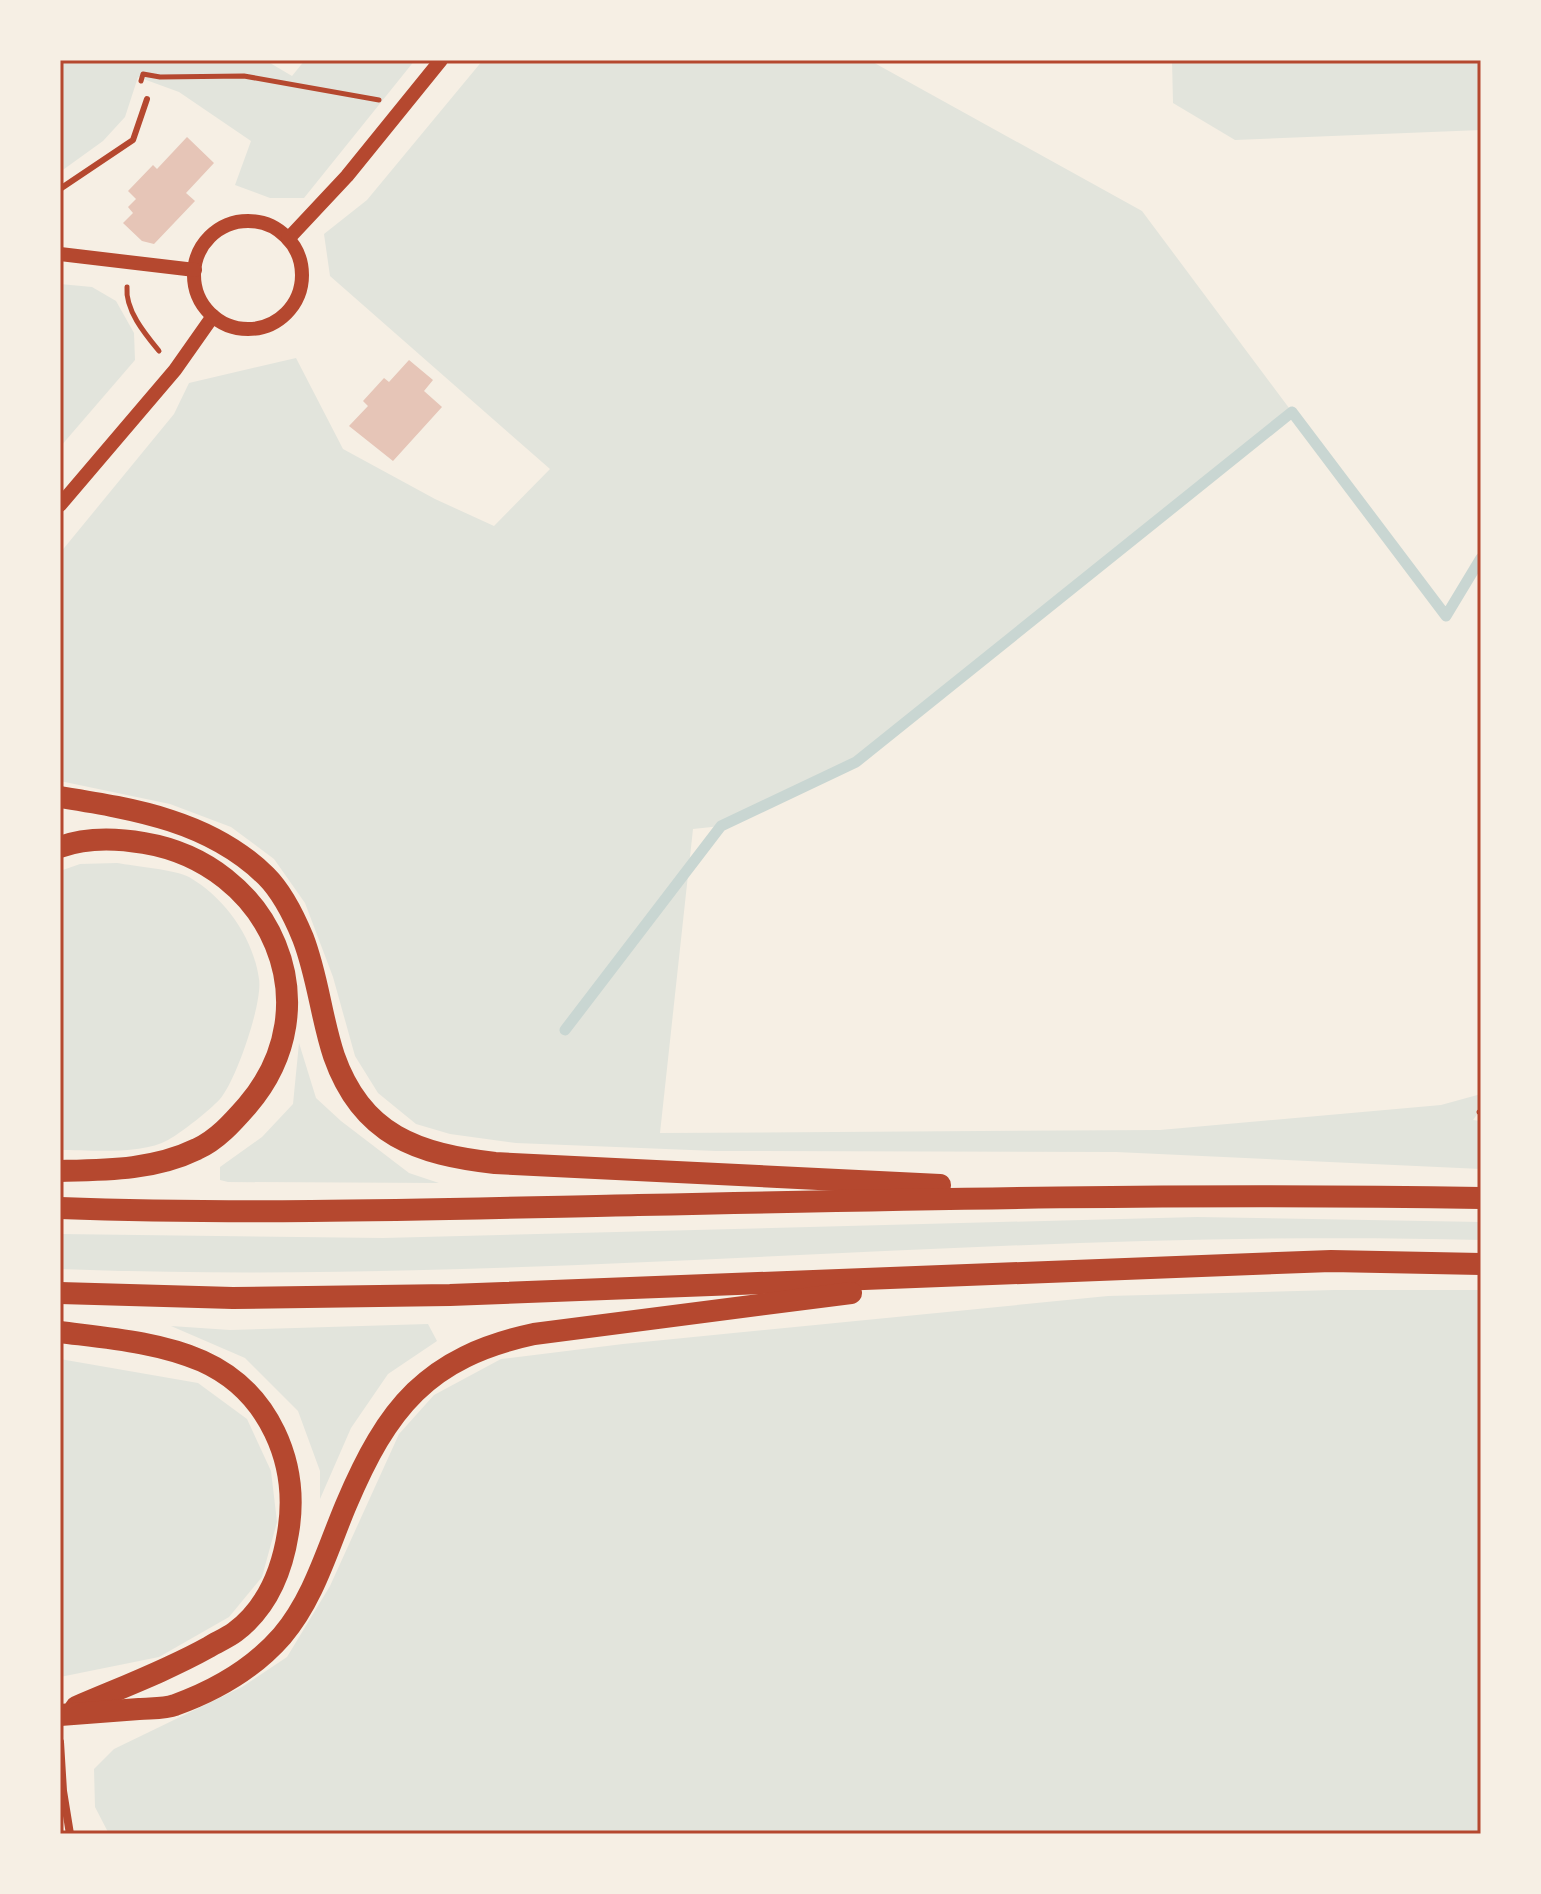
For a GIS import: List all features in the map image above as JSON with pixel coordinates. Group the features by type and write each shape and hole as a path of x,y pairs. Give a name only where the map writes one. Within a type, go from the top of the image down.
{"highway":[{"path":"60,797 128,809 201,830 237,851 267,877 283,896 302,936 318,982 335,1056 347,1084 378,1123 421,1149 449,1157 495,1163 1137,1195"},
{"path":"60,847 73,842 120,839 184,853 210,866 250,900 265,923 284,973 287,1004 284,1035 258,1094 231,1125 199,1149 139,1167 60,1171"},
{"path":"60,1208 369,1211 1137,1195 1481,1198"},
{"path":"60,1293 233,1298 435,1295 1331,1261 1481,1264"},
{"path":"60,1714 172,1707 216,1687 255,1662 282,1635 304,1604 324,1565 346,1505 377,1439 400,1407 427,1379 459,1359 496,1342 534,1334 1015,1272"},
{"path":"60,1332 174,1351 205,1362 236,1383 260,1405 281,1443 290,1496 284,1555 275,1583 259,1608 235,1632 185,1661 60,1714"}],"street":[{"path":"288,239 347,176 441,60"},
{"path":"245,221 263,223 288,239 300,260 302,277 298,295 289,310 275,322 258,328 240,328 223,323 200,300 195,270 201,249 212,235 227,225 245,221"},
{"path":"60,254 195,270"},
{"path":"60,505 175,370 213,316"},
{"path":"60,1742 70,1834"}],"lane":[{"path":"60,189 133,140 147,99"}],"path":[{"path":"139,88 143,74 160,77 244,76 404,105"},
{"path":"130,262 126,299 146,335 175,370"}],"shaded area":[{"path":"60,60 265,60 292,76 305,60 415,60 304,198 270,198 235,185 251,141 179,92 138,77 125,117 103,141 60,172"},
{"path":"483,60 869,60 1142,211 1292,412 856,762 721,826 693,829 660,1133 1160,1130 1441,1105 1481,1094 1481,1109 1473,1120 1481,1121 1481,1169 1116,1152 716,1151 516,1143 450,1134 416,1124 378,1093 355,1056 333,977 305,903 274,859 231,827 170,804 60,781 60,553 174,414 189,383 296,358 343,449 435,499 494,526 550,469 330,276 324,234 367,200"},
{"path":"1172,60 1481,60 1481,130 1235,140 1173,103"},
{"path":"60,284 92,287 116,301 134,333 135,360 60,447"},
{"path":"117,863 189,877 225,907 244,934 256,963 259,979 257,1005 240,1059 226,1090 215,1104 188,1126 168,1140 144,1148 60,1150 60,871 80,864"},
{"path":"299,1043 316,1098 409,1173 439,1183 220,1180 220,1167 262,1137 293,1104"},
{"path":"1197,1217 1481,1222 1481,1240 1303,1238 1126,1242 415,1270 238,1272 60,1269 60,1234 383,1238"},
{"path":"1481,1290 1481,1834 109,1834 95,1807 94,1769 114,1749 242,1687 287,1657 330,1586 399,1434 434,1395 501,1359 1108,1296"},
{"path":"428,1324 437,1341 388,1374 351,1428 320,1499 320,1471 298,1411 245,1358 171,1326 230,1330"},
{"path":"60,1359 198,1383 247,1419 271,1471 277,1522 262,1577 229,1617 159,1657 60,1677"}],"building":[{"path":"187,137 214,163 186,193 195,201 154,244 142,241 123,223 133,213 128,207 136,199 128,191 153,165 157,169"},
{"path":"409,360 433,380 424,391 442,407 393,461 349,426 368,406 363,401 384,378 389,382"}],"waterway":[{"path":"565,1030 721,826 856,762 1292,412 1446,616 1481,558"}]}
